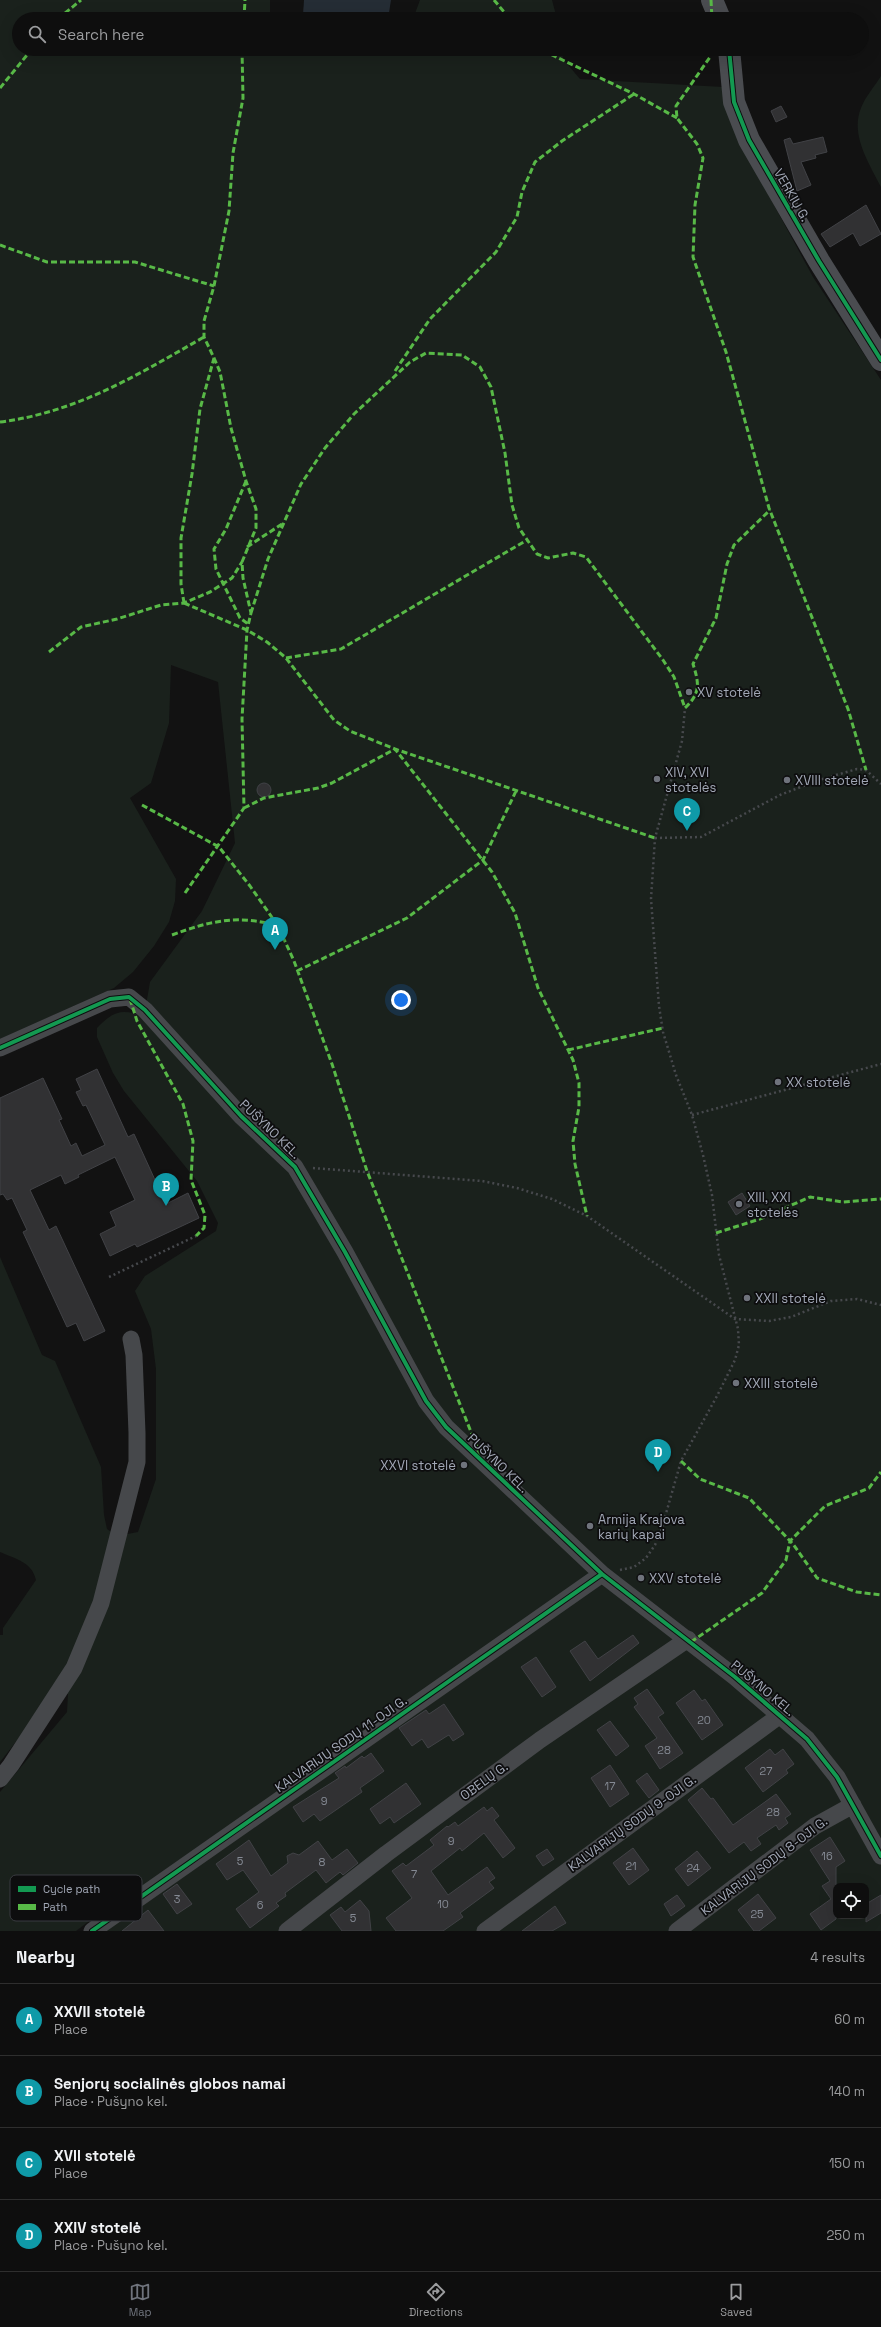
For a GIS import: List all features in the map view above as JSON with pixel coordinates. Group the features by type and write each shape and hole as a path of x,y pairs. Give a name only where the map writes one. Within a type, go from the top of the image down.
{"main road":[{"path":"712,0 717,12"},
{"name":"VERKIŲ G.","path":"730,56 734,102 749,140 819,261 881,360"}],"street":[{"name":"PUŠYNO KEL.","path":"0,1048 110,999 129,997 145,1010 241,1116 295,1167 345,1252 426,1400 446,1427 602,1574 688,1639 807,1738 826,1761 853,1805 881,1856"},
{"path":"0,1779 11,1766 74,1668 101,1603 136,1462 137,1433 134,1355 131,1339"},
{"name":"KALVARIJŲ SODŲ 11-OJI G.","path":"142,1896 602,1574"},
{"name":"OBELŲ G.","path":"287,1931 386,1854 540,1740 688,1639"},
{"name":"KALVARIJŲ SODŲ 9-OJI G.","path":"485,1931 779,1716"},
{"name":"KALVARIJŲ SODŲ 8-OJI G.","path":"677,1931 815,1826 853,1805"},
{"name":"KALVARIJŲ SODŲ 11-OJI G.","path":"92,1931 106,1921"}],"path":[{"path":"602,1574 634,1567 646,1558 655,1545 661,1531 681,1461 735,1360 739,1345 735,1319 719,1255 712,1195 692,1115 670,1054 659,1006 651,899 656,838 682,742 685,708"},
{"path":"656,838 702,837 780,795 820,780 857,769 866,770 881,784"},
{"path":"692,1115 881,1064"},
{"path":"295,1167 482,1181 517,1188 552,1199 587,1216 735,1319 769,1321 791,1317 831,1301 857,1299 881,1305"},
{"path":"109,1277 196,1236"}],"shaded area":[{"path":"0,0 270,0 270,12 12,12 12,56 563,56 563,59 580,79 723,87 742,146 813,277 881,380 881,1931 102,1931 94,1921 142,1921 142,1875 10,1875 10,1921 89,1921 76,1931 0,1931 0,1792 67,1712 68,1694 56,1691 0,1762 0,1635 3,1635 3,1628 36,1580 31,1569 27,1565 0,1552 0,1257 42,1355 55,1361 101,1467 104,1515 107,1529 117,1536 138,1532 156,1479 156,1369 151,1329 135,1291 145,1276 216,1231 218,1223 197,1181 124,1091 113,1073 97,1037 97,1028 113,1015 124,1012 137,1014 144,1017 150,982 202,911 235,843 218,682 171,665 169,723 151,783 130,798 176,879 175,901 169,922 154,946 133,972 114,988 0,1039"},
{"path":"304,0 391,0 389,12 303,12"},
{"path":"420,0 552,0 555,12 416,12"},
{"path":"881,76 881,187 862,149 859,139 858,118 863,104"}],"building":[{"path":"781,106 787,117 776,122 771,111"},
{"path":"823,137 827,152 815,155 816,158 801,162 811,185 797,191 784,140 790,138 793,144"},
{"path":"866,205 881,234 860,246 853,233 830,247 821,234"},
{"path":"264,783 269,785 271,790 269,795 264,797 259,795 257,790 259,785"},
{"path":"97,1069 128,1137 134,1134 166,1204 188,1193 199,1218 137,1247 135,1244 110,1256 100,1234 116,1226 110,1212 135,1200 115,1157 78,1175 79,1177 65,1184 61,1175 30,1190 49,1230 56,1226 105,1331 84,1341 76,1323 67,1327 23,1232 27,1230 12,1198 7,1200 3,1194 0,1195 0,1098 43,1078 62,1119 59,1120 71,1146 76,1143 82,1156 105,1145 86,1105 83,1106 76,1092 81,1090 76,1079"},
{"name":"XIII, XXI stotelės","path":"742,1193 750,1206 736,1215 728,1202"},
{"path":"633,1635 639,1643 590,1681 570,1651 585,1641 598,1659"},
{"path":"536,1657 556,1687 542,1697 521,1667"},
{"path":"647,1689 664,1713 658,1717 683,1753 660,1769 645,1746 657,1738 634,1707 638,1704 634,1698"},
{"path":"694,1690 702,1701 705,1699 723,1725 702,1740 676,1703"},
{"path":"444,1704 464,1734 453,1741 449,1735 428,1748 422,1739 412,1746 399,1728 426,1710 429,1714"},
{"path":"610,1721 629,1746 616,1756 597,1730"},
{"path":"770,1749 775,1755 783,1749 794,1764 786,1770 788,1773 763,1792 745,1768"},
{"path":"371,1753 384,1771 360,1788 362,1792 320,1821 314,1814 303,1822 293,1807 339,1778 335,1773 345,1766 346,1768 362,1756 364,1758"},
{"path":"610,1765 629,1794 610,1807 591,1778"},
{"path":"647,1773 659,1790 649,1798 636,1781"},
{"path":"406,1783 421,1804 394,1823 390,1817 380,1824 370,1809"},
{"path":"702,1788 711,1799 713,1798 733,1825 776,1794 791,1814 785,1818 788,1823 779,1830 776,1825 757,1838 761,1844 751,1851 744,1842 729,1853 688,1800"},
{"path":"484,1807 487,1811 492,1807 499,1816 494,1820 515,1848 503,1858 484,1833 462,1851 460,1848 431,1871 448,1895 487,1867 495,1878 489,1882 494,1888 460,1913 463,1917 443,1931 396,1931 386,1918 412,1898 392,1871 403,1863 406,1866 434,1845 430,1840 447,1826 448,1827 455,1822 458,1826"},
{"path":"830,1837 845,1861 836,1867 836,1883 833,1883 833,1919 836,1919 821,1930 810,1914 831,1899 822,1886 830,1881 810,1850"},
{"path":"249,1840 271,1876 288,1863 287,1856 293,1853 299,1855 318,1841 332,1860 347,1849 358,1863 343,1875 340,1872 326,1883 316,1870 285,1893 286,1896 276,1903 279,1906 250,1928 236,1909 259,1892 243,1870 227,1880 216,1864"},
{"path":"633,1848 649,1870 629,1885 613,1863"},
{"path":"547,1849 554,1859 543,1866 536,1856"},
{"path":"697,1851 711,1868 688,1886 675,1869"},
{"path":"177,1884 192,1904 177,1914 163,1894"},
{"path":"758,1894 776,1918 759,1931 754,1931 738,1910"},
{"path":"677,1895 685,1906 671,1916 664,1904"},
{"path":"881,1895 881,1913 866,1922 866,1919 869,1919 869,1902"},
{"path":"360,1900 369,1911 371,1931 342,1931 330,1915 341,1907 345,1912"},
{"path":"555,1906 566,1923 552,1931 522,1931"},
{"path":"148,1910 164,1931 122,1931 134,1921 142,1921 142,1915"}],"marked path":[{"path":"66,12 81,0"},
{"path":"244,12 245,0"},
{"path":"494,0 504,12"},
{"path":"711,0 712,12"},
{"path":"0,88 26,56"},
{"path":"184,603 181,584 181,538 192,474 200,409 214,358 204,337 204,321 214,286 229,211 233,153 243,98 242,56"},
{"path":"554,56 634,94 677,118"},
{"path":"710,56 676,106 677,118 697,144 703,158 695,205 693,257 726,352 769,508 848,709 866,770"},
{"path":"395,371 430,319 496,252 517,217 522,192 535,162 562,141 634,94"},
{"path":"0,245 47,262 135,262 214,286"},
{"path":"0,422 28,417 81,401 131,378 204,337"},
{"path":"251,613 268,559 301,484 325,448 354,414 410,362 426,353 462,355 480,367 491,387 505,453 512,505 519,528 537,554 548,558 573,553 586,557 663,660 674,677 685,708 690,703 696,692 697,677 693,664 716,618 727,564 734,545 770,510"},
{"path":"185,893 244,808 242,719 247,630 251,613 243,578 242,562 256,528 256,509 246,481 231,428 220,372 214,358"},
{"path":"246,481 226,529 214,549 216,569 240,618 248,624"},
{"path":"247,547 282,524"},
{"path":"286,658 341,649 527,540"},
{"path":"49,652 81,627 117,619 161,605 184,603 210,592 232,578 242,562"},
{"path":"184,603 247,630 267,642 286,658 334,720 350,731 395,749 655,838"},
{"path":"244,808 264,798 318,788 332,783 395,749 492,872 515,913 538,988 573,1060 579,1083 579,1107 573,1141 575,1164 587,1216"},
{"path":"297,971 407,918 483,860 516,791"},
{"path":"142,805 219,847 250,886 278,926 294,961 332,1064 367,1171 481,1457"},
{"path":"172,935 199,926 224,921 250,920 278,926"},
{"path":"130,999 137,1021 183,1104 193,1141 191,1180 205,1215 204,1228 196,1236"},
{"path":"568,1050 663,1028"},
{"path":"716,1233 760,1219 810,1197 843,1202 881,1199"},
{"path":"681,1461 700,1479 749,1498 793,1544 817,1578 857,1592 881,1595"},
{"path":"691,1642 762,1593 786,1560 790,1541 825,1506 869,1488 881,1472"}],"cycle path":[{"path":"730,56 734,102 749,140 819,261 881,360"},
{"path":"0,1048 110,999 129,997 145,1010 241,1116 295,1167 345,1252 426,1401 446,1427 602,1574 735,1677 807,1739 837,1777 881,1856"},
{"path":"142,1896 602,1574"},
{"path":"92,1931 106,1921"}],"place":[{"name":"XV stotelė","path":"689,692"},
{"name":"XIV, XVI stotelės","path":"657,779"},
{"name":"XVIII stotelė","path":"787,780"},
{"name":"XVII stotelė","path":"687,831"},
{"name":"XXVII stotelė","path":"275,950"},
{"name":"XX stotelė","path":"778,1082"},
{"name":"XIII, XXI stotelės","path":"739,1204"},
{"name":"Senjorų socialinės globos namai","path":"166,1206"},
{"name":"XXII stotelė","path":"747,1298"},
{"name":"XXIII stotelė","path":"736,1383"},
{"name":"XXVI stotelė","path":"464,1465"},
{"name":"XXIV stotelė","path":"658,1472"},
{"name":"Armija Krajova karių kapai","path":"590,1526"},
{"name":"XXV stotelė","path":"641,1578"}]}
